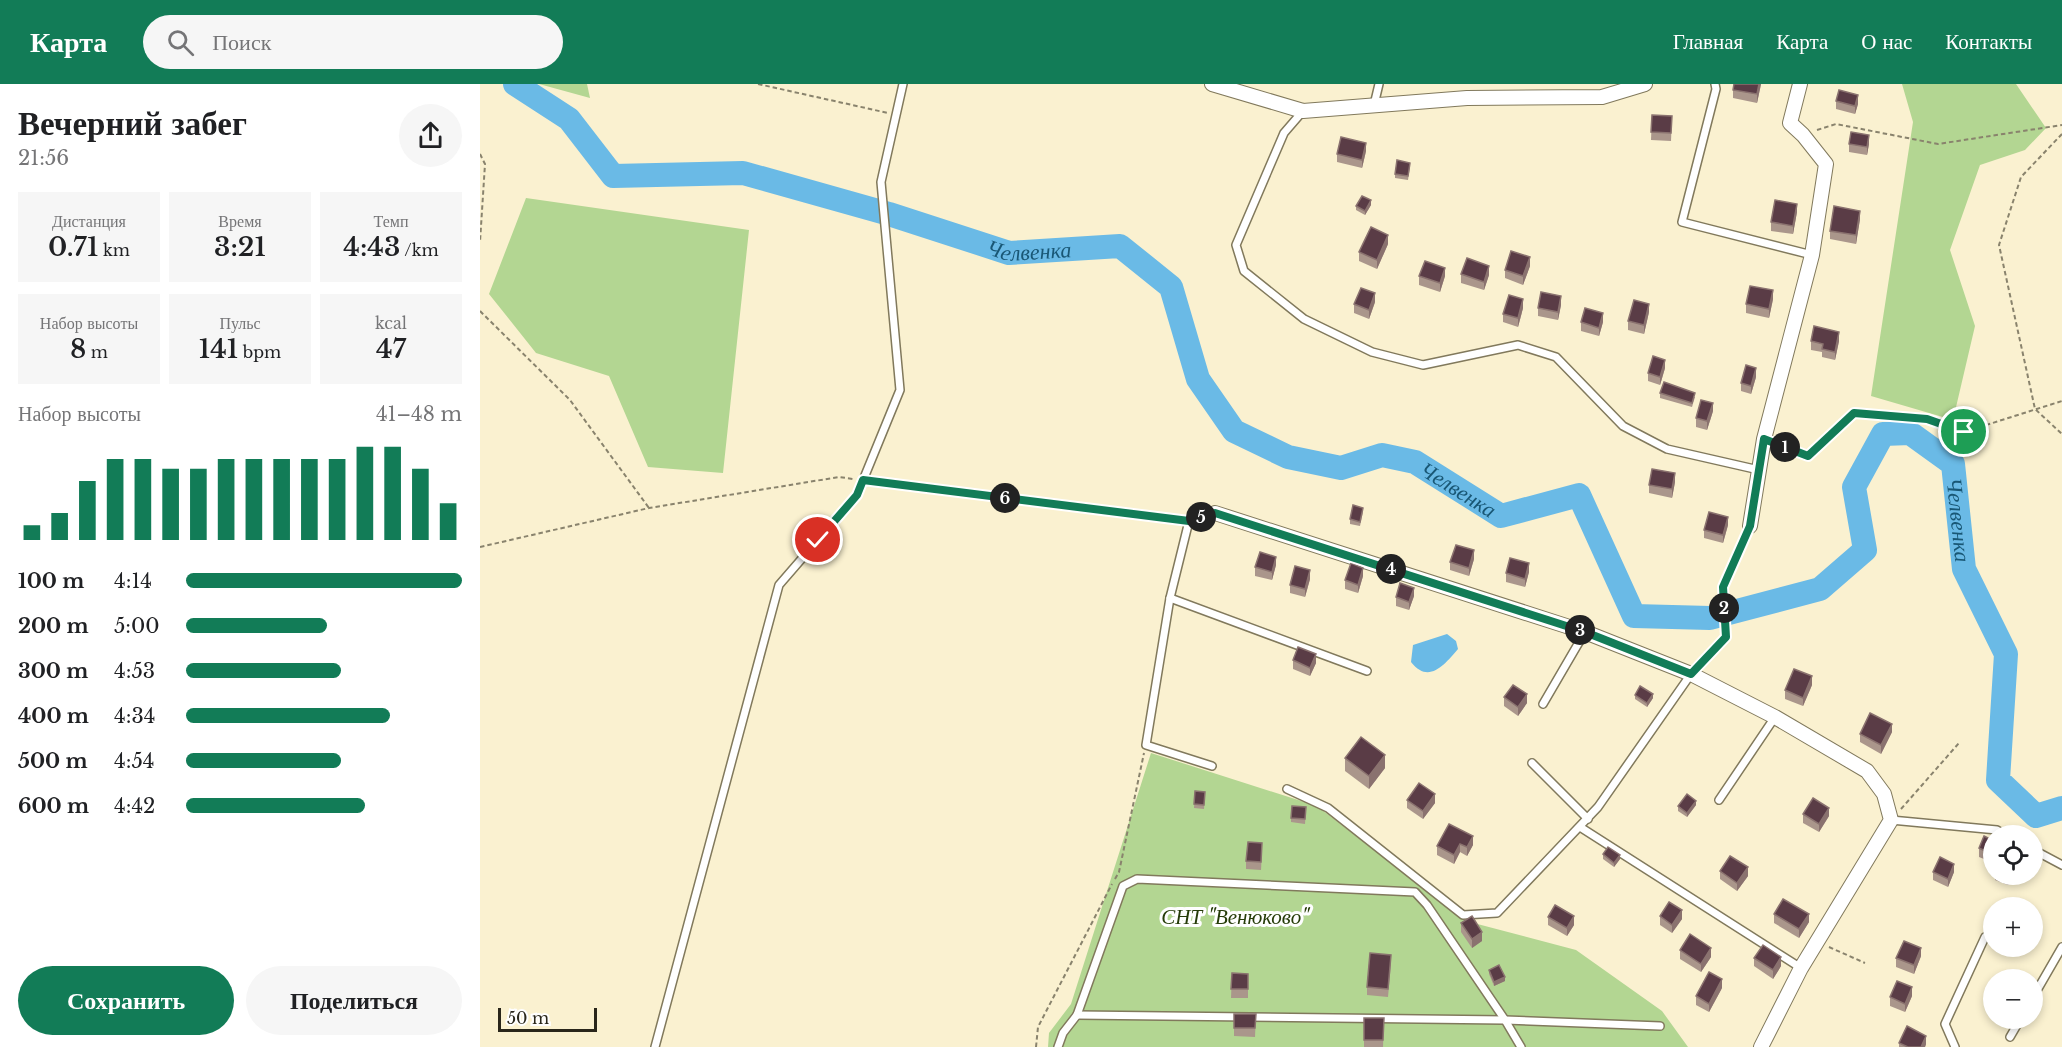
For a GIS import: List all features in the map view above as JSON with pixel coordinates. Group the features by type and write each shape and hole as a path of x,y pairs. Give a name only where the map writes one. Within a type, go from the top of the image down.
{"street":[{"path":"1212,84 1303,111 1467,98 1602,97 1645,84"},
{"path":"1750,526 1764,439 1812,255 1826,164 1803,135 1790,123 1800,84"},
{"path":"1215,513 1585,632 1691,674 1775,717 1867,771 1884,794 1891,820 1801,968 1761,1047"}],"lane":[{"path":"655,1047 779,585 857,495 900,390 881,182 903,84"},
{"path":"1374,105 1379,84"},
{"path":"1715,84 1716,89 1682,222 1812,255"},
{"path":"1303,111 1284,134 1236,245 1244,271 1304,319 1372,352 1423,365 1518,345 1556,357 1623,426 1667,449 1760,470"},
{"path":"1212,766 1146,745 1170,598 1189,521 1215,513"},
{"path":"1170,598 1367,671"},
{"path":"1543,704 1585,632"},
{"path":"1287,789 1328,808 1463,915 1497,913 1588,819 1691,674"},
{"path":"1719,800 1775,717"},
{"path":"1532,763 1588,819"},
{"path":"1891,820 1983,829"},
{"path":"1580,827 1801,968"},
{"path":"2043,855 2062,865"},
{"path":"1058,1047 1077,1014 1123,886 1137,879 1415,892 1427,905 1521,1047"},
{"path":"1955,1047 1945,1024 1983,941"},
{"path":"2043,980 2062,947"},
{"path":"1077,1014 1505,1020 1660,1026"},
{"path":"2010,1037 2015,1029"}],"path":[{"path":"758,84 896,116"},
{"path":"1803,135 1836,124 1938,144 2062,125"},
{"path":"2062,134 2021,177 1999,245 2035,409 2062,434"},
{"path":"480,154 485,164 480,242"},
{"path":"480,311 570,400 649,508"},
{"path":"1764,439 1808,456 1854,413 1927,419 1964,432 2062,401"},
{"path":"480,547 649,508 839,477 1189,521"},
{"path":"1691,674 1726,637 1723,587 1750,526"},
{"path":"1891,820 1959,743"},
{"path":"1035,1047 1038,1027 1119,872 1146,745"},
{"path":"1818,943 1865,963"}],"green space":[{"path":"539,84 587,84 590,98"},
{"path":"1902,84 2016,84 2046,128 2025,150 1980,165 1950,250 1975,326 1953,420 1871,396 1913,122"},
{"path":"526,198 749,230 723,473 648,467 609,376 536,353 489,294"},
{"name":"СНТ \"Венюково\"","path":"1151,753 1317,806 1466,921 1576,950 1662,1011 1688,1047 1048,1047 1049,1033 1071,1004"}],"water":[{"path":"1447,634 1456,641 1458,649 1442,666 1430,672 1424,672 1411,662 1413,645"}],"building":[{"path":"1734,84 1759,84 1757,94 1733,90"},
{"path":"1839,90 1858,95 1855,106 1836,101"},
{"path":"1652,115 1672,116 1671,133 1651,132"},
{"path":"1851,132 1869,135 1867,147 1849,144"},
{"path":"1341,137 1366,143 1362,160 1337,154"},
{"path":"1397,160 1410,163 1408,176 1395,174"},
{"path":"1362,196 1371,200 1365,211 1356,206"},
{"path":"1775,200 1797,204 1793,226 1771,222"},
{"path":"1834,206 1860,211 1856,235 1830,231"},
{"path":"1371,227 1388,235 1377,260 1359,252"},
{"path":"1511,251 1530,257 1523,276 1505,270"},
{"path":"1467,258 1489,266 1484,282 1461,274"},
{"path":"1425,261 1445,268 1440,283 1419,276"},
{"path":"1750,286 1773,290 1769,309 1746,304"},
{"path":"1361,288 1375,293 1369,310 1354,304"},
{"path":"1541,292 1561,296 1558,312 1538,308"},
{"path":"1509,295 1523,299 1518,318 1503,314"},
{"path":"1634,300 1649,304 1644,325 1628,321"},
{"path":"1585,308 1603,313 1599,328 1581,322"},
{"path":"1814,326 1839,332 1835,352 1822,349 1823,344 1811,341"},
{"path":"1653,356 1665,360 1660,377 1648,373"},
{"path":"1746,365 1756,368 1751,386 1741,383"},
{"path":"1664,382 1695,393 1692,403 1660,393"},
{"path":"1701,400 1713,403 1707,421 1696,418"},
{"path":"1652,469 1675,473 1672,489 1649,485"},
{"path":"1353,505 1363,508 1360,522 1350,519"},
{"path":"1709,512 1728,517 1723,535 1704,530"},
{"path":"1456,545 1474,550 1469,568 1450,562"},
{"path":"1260,552 1276,557 1272,572 1255,567"},
{"path":"1510,558 1529,563 1525,579 1506,573"},
{"path":"1351,563 1363,568 1358,585 1345,580"},
{"path":"1295,566 1310,570 1305,589 1290,585"},
{"path":"1400,583 1414,588 1409,602 1396,597"},
{"path":"1298,647 1316,654 1310,668 1293,660"},
{"path":"1794,669 1812,676 1803,698 1785,690"},
{"path":"1513,685 1527,694 1518,707 1504,697"},
{"path":"1640,686 1653,694 1647,703 1635,695"},
{"path":"1870,713 1892,724 1881,745 1860,734"},
{"path":"1361,737 1385,755 1369,776 1345,758"},
{"path":"1419,783 1435,794 1423,811 1407,800"},
{"path":"1195,791 1205,792 1204,805 1194,804"},
{"path":"1687,794 1696,801 1687,813 1678,806"},
{"path":"1813,798 1829,808 1819,824 1803,814"},
{"path":"1292,806 1306,807 1305,819 1291,818"},
{"path":"1449,824 1473,836 1467,847 1460,844 1454,855 1437,846"},
{"path":"1983,838 1983,850 1979,848"},
{"path":"1248,842 1262,843 1261,862 1246,861"},
{"path":"1608,847 1620,855 1614,863 1603,854"},
{"path":"1730,856 1748,867 1737,883 1720,871"},
{"path":"1940,857 1954,864 1948,879 1933,872"},
{"path":"1783,899 1809,914 1799,929 1774,914"},
{"path":"1669,902 1682,910 1672,925 1660,916"},
{"path":"1555,905 1574,916 1567,928 1548,917"},
{"path":"1472,916 1482,932 1472,939 1461,923"},
{"path":"1690,934 1711,948 1701,964 1680,950"},
{"path":"1904,941 1921,948 1914,965 1896,958"},
{"path":"1763,945 1781,957 1773,970 1754,958"},
{"path":"1370,953 1391,955 1388,989 1367,987"},
{"path":"1499,965 1505,977 1494,982 1489,970"},
{"path":"1709,972 1722,979 1709,1004 1696,996"},
{"path":"1232,973 1248,974 1248,989 1231,989"},
{"path":"1897,981 1912,987 1905,1004 1890,997"},
{"path":"1234,1014 1256,1014 1255,1028 1234,1028"},
{"path":"1364,1018 1384,1018 1383,1040 1364,1040"},
{"path":"1907,1026 1926,1036 1921,1047 1908,1047 1899,1043"}],"waterway":[{"name":"Челвенка","path":"515,84 569,119 613,176 743,173 889,214 1009,253 1120,246 1171,287 1198,379 1234,431 1288,457 1341,468 1382,455 1415,462 1501,516 1579,495 1634,616 1710,618 1820,589 1865,550 1854,487 1883,434 1910,433 1953,464 1964,569 2006,654 1998,780 2036,816 2062,808"}],"route":[{"path":"818,540 857,495 863,480 1189,521 1215,513 1585,632 1691,674 1726,637 1723,587 1750,526 1764,439 1808,456 1854,413 1927,419 1964,432"}]}
